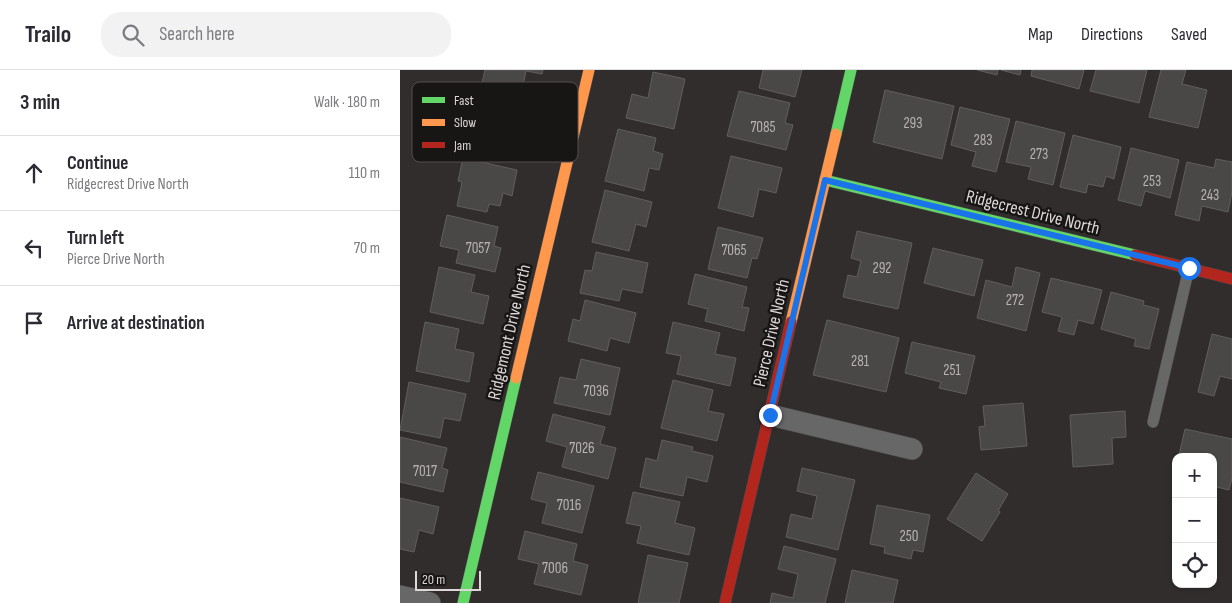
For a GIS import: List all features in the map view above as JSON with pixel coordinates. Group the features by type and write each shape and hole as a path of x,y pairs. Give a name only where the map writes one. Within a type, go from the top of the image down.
{"street":[{"name":"Ridgemont Drive North","path":"578,117 589,70"},
{"name":"Pierce Drive North","path":"725,603 851,70"},
{"name":"Ridgemont Drive North","path":"463,603 567,162"},
{"name":"Ridgecrest Drive North","path":"825,180 1232,278"},
{"path":"770,415 912,449"},
{"path":"400,596 430,603"}],"lane":[{"path":"1153,422 1189,268"}],"building":[{"path":"485,70 543,70 542,74 526,71 524,82 482,82"},
{"path":"763,70 802,70 795,97 759,88"},
{"path":"977,70 998,70 997,75"},
{"path":"1001,70 1021,70 1020,75"},
{"path":"1032,70 1084,70 1079,89 1031,76"},
{"path":"1096,70 1147,70 1139,103 1090,91"},
{"path":"1161,70 1186,70 1182,84 1207,90 1198,128 1149,117"},
{"path":"653,72 685,79 674,129 626,118 632,94 648,98"},
{"path":"885,90 954,106 942,159 873,142"},
{"path":"739,91 790,103 785,123 793,125 786,150 727,136"},
{"path":"960,107 1010,119 996,172 972,166 976,152 951,145"},
{"path":"1016,121 1065,133 1053,185 1028,179 1031,167 1006,162"},
{"path":"618,129 656,138 653,151 663,154 659,170 649,168 644,191 605,181"},
{"path":"1073,135 1121,147 1114,179 1106,176 1103,187 1088,184 1086,193 1060,187"},
{"path":"1131,148 1179,160 1170,198 1145,191 1141,206 1118,200"},
{"path":"731,156 782,168 776,193 759,189 753,217 718,208"},
{"path":"1216,159 1232,162 1232,192 1228,212 1202,206 1199,221 1175,215 1187,162 1214,168"},
{"path":"462,162 481,162 517,170 512,196 503,193 500,206 489,204 487,212 457,206 462,182 458,181"},
{"path":"605,190 652,202 646,227 636,224 629,251 592,242"},
{"path":"447,215 498,227 494,246 501,248 495,272 456,263 459,250 440,246"},
{"path":"718,227 763,238 757,259 752,258 747,278 708,269"},
{"path":"857,231 912,243 898,309 843,297 848,275 857,277 861,261 851,258"},
{"path":"933,248 983,260 974,296 924,283"},
{"path":"596,252 648,263 642,293 622,289 619,301 580,293 585,270 592,271"},
{"path":"439,267 475,275 471,292 489,296 483,324 430,312"},
{"path":"1016,267 1040,273 1026,331 977,318 986,280 1012,287"},
{"path":"695,274 747,287 742,307 749,308 744,331 705,321 708,309 688,304"},
{"path":"1051,278 1102,290 1093,324 1078,320 1074,335 1058,331 1062,317 1042,312"},
{"path":"1111,292 1144,301 1143,305 1159,309 1149,349 1134,346 1136,339 1101,329"},
{"path":"585,300 636,313 629,343 610,338 607,351 568,341 573,319 580,321"},
{"path":"827,320 899,338 886,392 813,375"},
{"path":"425,322 459,329 455,349 474,353 469,382 416,371"},
{"path":"673,322 720,333 715,354 736,358 730,386 677,374 681,356 666,353"},
{"path":"1212,334 1232,339 1232,379 1220,376 1214,396 1198,392"},
{"path":"912,342 975,356 966,394 939,388 941,382 905,373"},
{"path":"581,359 620,368 610,415 554,403 560,377 576,380"},
{"path":"673,380 713,390 708,411 724,414 717,441 661,428"},
{"path":"409,382 466,394 460,421 444,418 440,438 400,430"},
{"path":"1023,403 1027,446 981,450 979,427 985,426 983,406"},
{"path":"1125,411 1126,437 1112,438 1113,464 1073,467 1070,415"},
{"path":"553,414 605,427 600,444 616,448 608,479 562,467 567,447 546,441"},
{"path":"1185,429 1232,439 1232,478 1229,490 1217,487 1217,453 1179,453"},
{"path":"400,437 447,448 442,468 448,470 443,492 400,482"},
{"path":"662,440 693,447 692,451 713,456 707,482 687,477 683,496 640,487 646,458 657,461"},
{"path":"802,468 855,480 838,550 786,537 791,514 812,519 817,496 797,491"},
{"path":"538,472 594,486 582,533 542,523 547,503 531,499"},
{"path":"976,473 1008,494 998,511 1000,512 982,541 947,519"},
{"path":"633,492 680,502 675,523 695,528 689,555 637,543 641,526 626,523"},
{"path":"400,498 439,507 433,534 419,530 414,552 400,549"},
{"path":"877,505 930,515 923,552 913,550 911,559 884,553 885,547 870,544"},
{"path":"525,531 577,544 573,561 588,565 581,595 534,584 539,564 518,559"},
{"path":"784,546 836,559 825,603 770,603 772,593 793,598 798,574 778,569"},
{"path":"648,555 688,563 679,603 638,603"},
{"path":"852,570 898,580 893,603 845,603"}],"traffic: fast":[{"path":"836,134 851,70"},
{"path":"825,180 1135,255"},
{"path":"463,603 516,378"}],"traffic: slow":[{"path":"578,116 589,70"},
{"path":"791,322 836,134"},
{"path":"516,378 567,162"}],"traffic: jam":[{"path":"1135,255 1232,279"},
{"path":"725,603 791,322"}],"route":[{"path":"770,415 825,180 1189,268"}]}
